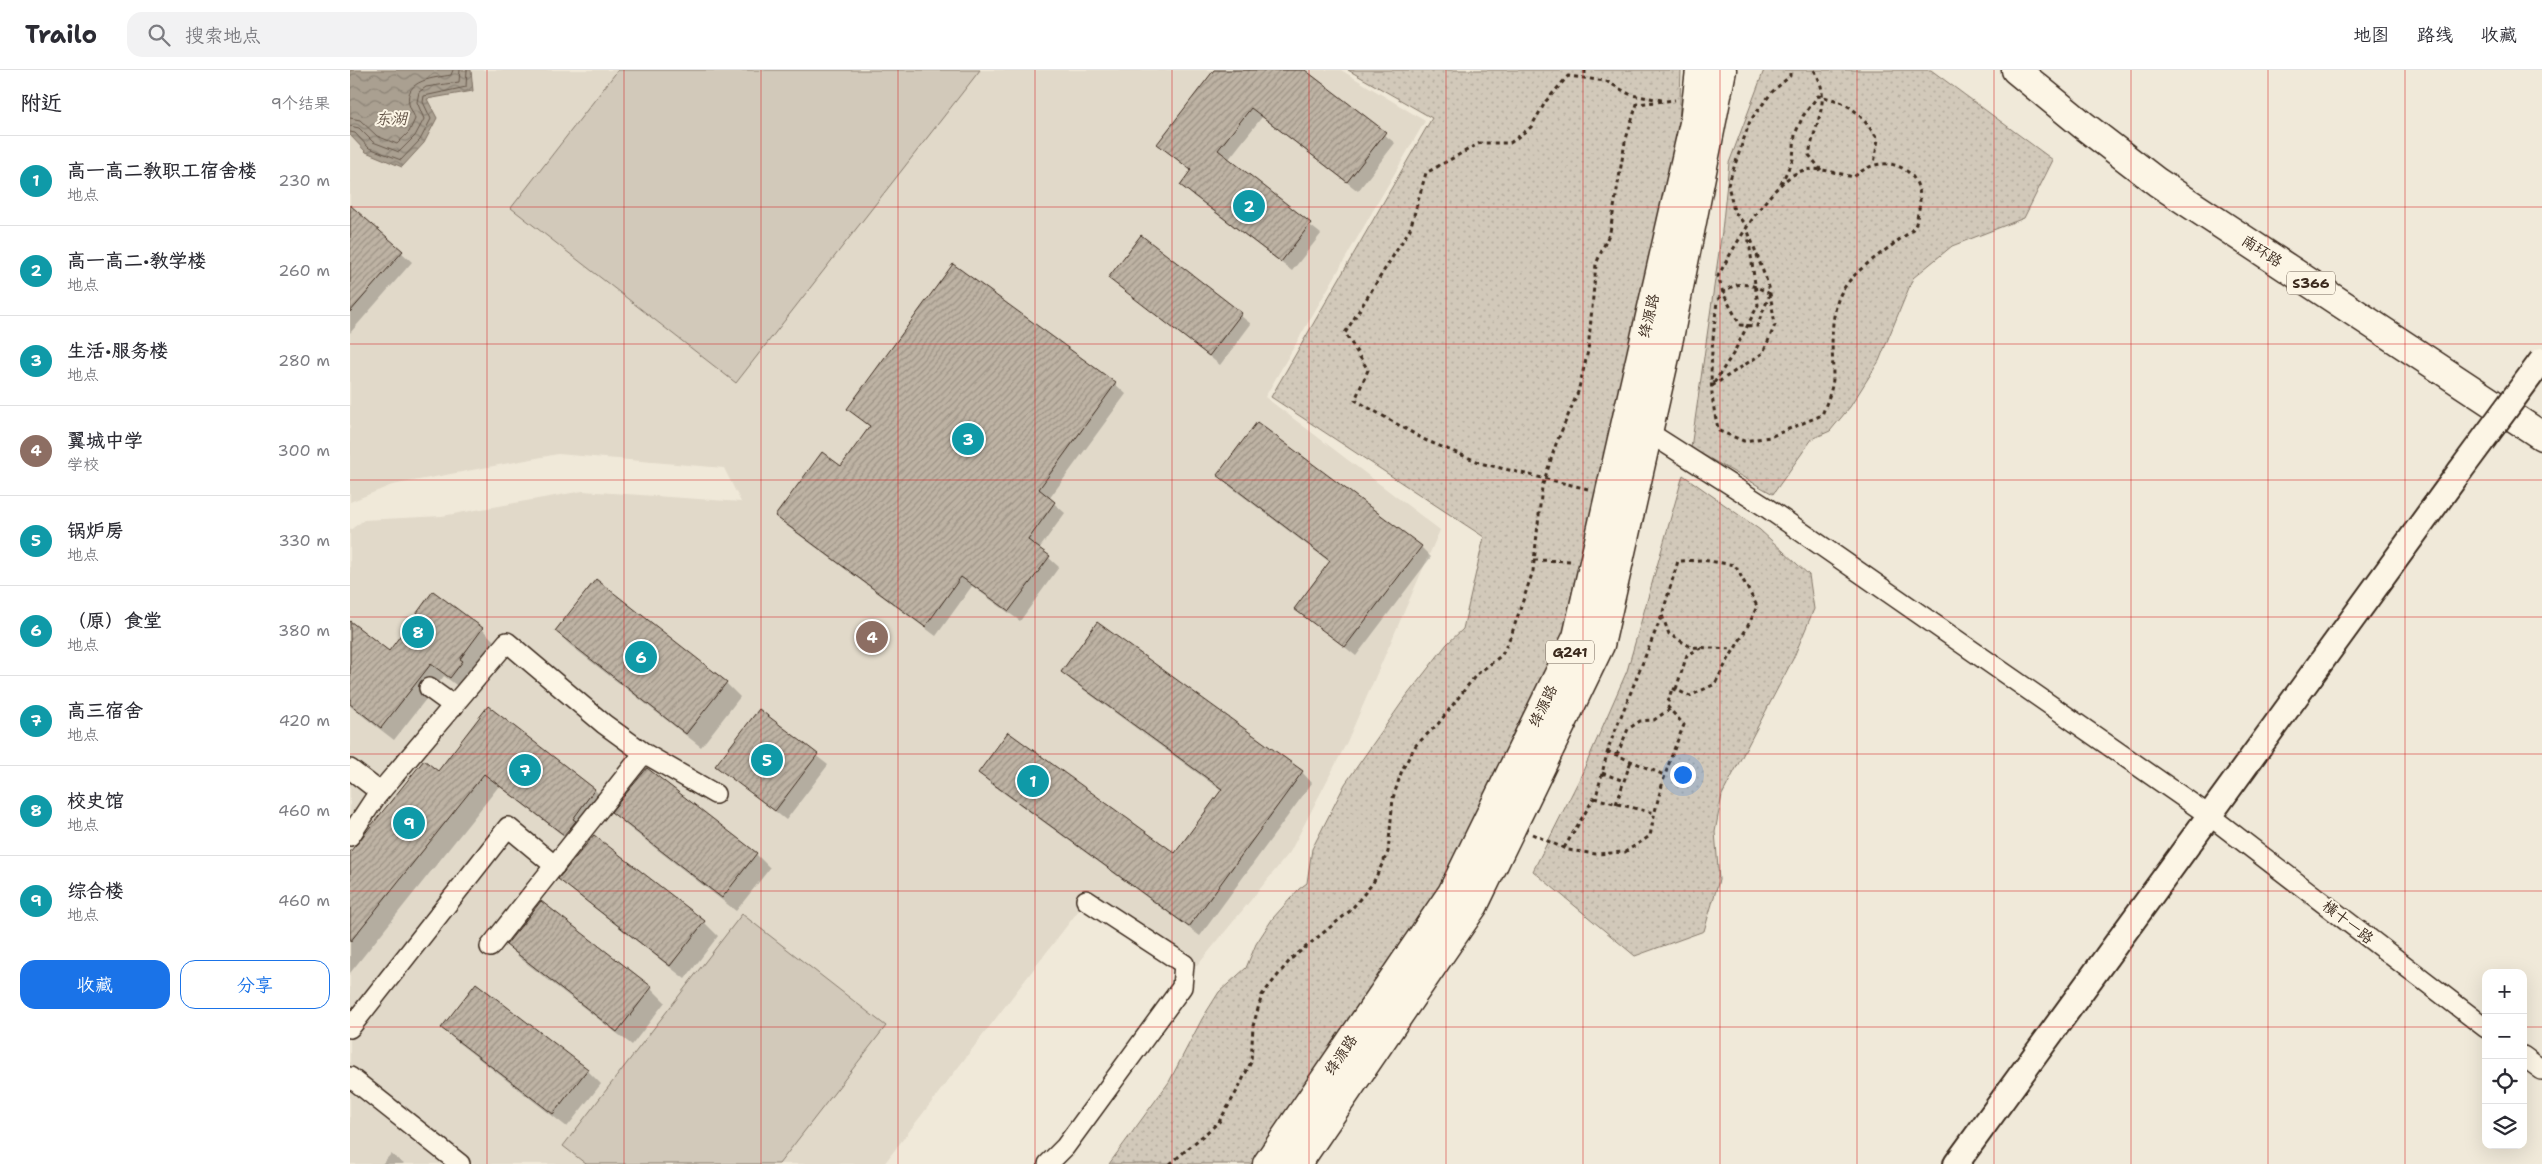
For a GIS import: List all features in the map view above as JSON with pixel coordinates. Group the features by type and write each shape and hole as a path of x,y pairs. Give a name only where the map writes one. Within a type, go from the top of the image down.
{"main road":[{"name":"绛源路","path":"1297,1164 1474,905 1600,645 1648,432 1722,70"},
{"name":"南环路","path":"2016,70 2157,182 2542,436"},
{"name":"绛源路","path":"1267,1164 1452,893 1577,637 1694,123 1698,83"}],"street":[{"path":"1956,1164 2542,360"},
{"name":"横十一路","path":"1648,432 1775,513 2210,816 2482,1025"},
{"path":"350,836 380,792 506,642 604,724 644,753 715,794"},
{"path":"429,688 454,706"},
{"path":"490,947 644,753"},
{"path":"350,769 380,792"},
{"path":"350,1028 508,827 555,866"},
{"path":"1048,1164 1064,1147 1182,987 1184,964 1086,900"},
{"path":"2527,1059 2542,1070"},
{"path":"350,1077 460,1164"}],"path":[{"path":"1584,70 1585,78"},
{"path":"1712,386 1763,353 1775,325 1770,294 1747,229 1734,211 1728,185 1750,121 1772,92 1790,76 1790,70"},
{"path":"1814,70 1823,97 1822,114 1812,136 1809,155 1821,170"},
{"path":"1608,495 1484,464 1425,440 1355,400 1368,370 1345,333 1410,228 1426,172 1480,143 1510,144 1531,127 1546,101 1568,76 1606,81 1631,95 1667,101"},
{"path":"1170,1164 1219,1122 1237,1091 1251,1062 1253,1026 1262,996 1291,959 1350,911 1373,883 1388,852 1393,798 1402,770 1416,746 1438,724 1476,675 1502,655 1512,633 1533,571 1545,478 1580,384 1588,351 1596,264 1610,232 1625,142 1637,104 1667,101 1698,83"},
{"path":"1780,186 1793,159 1795,134 1803,116 1818,96 1835,99 1859,112 1878,139 1874,164"},
{"path":"1770,294 1757,287 1734,285 1722,292 1717,301 1710,378 1712,406 1720,431 1744,441 1770,437 1822,415 1833,381 1832,329 1839,298 1851,281 1870,262 1914,228 1922,199 1920,185 1904,168 1874,164 1865,167 1854,177 1821,170 1803,170 1780,186 1762,203 1718,276 1722,292 1740,325 1757,326 1770,294"},
{"path":"1712,386 1733,354 1758,305 1757,287 1747,229"},
{"path":"1534,560 1594,561"},
{"path":"1513,825 1564,848 1596,854 1625,852 1650,836 1664,775 1684,725 1667,706 1672,688 1690,696 1715,684 1733,649 1748,627 1757,606 1735,565 1702,560 1678,562 1662,615 1637,672 1607,751 1594,798 1564,848"},
{"path":"1662,615 1669,634 1691,647 1733,649"},
{"path":"1676,690 1687,655 1702,648"},
{"path":"1617,755 1628,729 1640,721 1654,720 1670,709"},
{"path":"1607,751 1664,775"},
{"path":"1616,804 1631,761"},
{"path":"1602,773 1624,781"},
{"path":"1594,798 1654,813"}],"shaded area":[{"path":"350,70 1341,70 1425,121 1265,397 1440,530 1346,744 1290,852 1197,966 1092,893 884,1164 350,1164 350,530 364,520 442,516 583,491 741,502 724,468 558,454 392,485 350,502"},
{"path":"618,70 980,70 736,383 511,208"},
{"path":"1348,70 1681,70 1679,131 1582,581 1553,670 1442,893 1257,1164 1109,1164 1169,1082 1202,1019 1219,992 1246,968 1256,944 1273,918 1299,889 1307,883 1312,849 1345,784 1405,698 1447,644 1463,629 1484,537 1271,397 1432,118"},
{"path":"1764,70 1931,70 2053,160 2024,218 1952,246 1913,278 1879,361 1850,407 1830,431 1812,439 1773,494 1691,448 1722,231 1729,163"},
{"path":"1683,475 1760,530 1809,575 1814,609 1793,659 1722,795 1715,832 1719,880 1704,931 1635,956 1533,871 1580,778 1627,671"},
{"path":"742,914 886,1026 779,1164 586,1164 563,1146"}],"water":[{"name":"东湖","path":"350,70 471,70 473,91 427,99 437,118 424,143 402,167 366,152 350,135"}],"building":[{"path":"1214,70 1305,70 1386,132 1347,182 1251,108 1218,150 1311,223 1281,262 1180,185 1191,170 1157,144"},
{"path":"350,205 403,251 350,312"},
{"path":"1141,235 1242,313 1209,356 1108,278"},
{"path":"953,264 1116,383 1039,489 1055,502 1028,540 1050,556 1009,611 961,577 925,627 775,516 822,452 841,466 870,426 847,409"},
{"path":"1257,422 1422,546 1345,647 1294,609 1330,561 1217,475"},
{"path":"596,579 727,682 686,734 555,631"},
{"path":"433,591 483,628 460,659 463,661 450,678 431,664 381,728 350,704 350,621 389,651"},
{"path":"1097,622 1303,771 1189,927 978,773 1008,732 1175,853 1222,789 1061,672"},
{"path":"488,706 595,789 573,819 576,821 564,835 484,774 350,942 350,852 424,760 438,771"},
{"path":"759,709 818,754 775,811 715,766"},
{"path":"647,768 757,853 722,898 611,812"},
{"path":"594,835 705,921 670,966 558,879"},
{"path":"541,901 652,987 617,1032 506,945"},
{"path":"476,983 588,1069 553,1114 441,1028"}],"place":[{"name":"高一高二·教学楼","path":"1249,206"},
{"name":"生活·服务楼","path":"968,439"},
{"name":"校史馆","path":"418,632"},
{"name":"翼城中学","path":"872,637"},
{"name":"（原）食堂","path":"641,657"},
{"name":"锅炉房","path":"767,760"},
{"name":"高三宿舍","path":"525,770"},
{"name":"高一高二教职工宿舍楼","path":"1033,781"},
{"name":"综合楼","path":"409,823"}]}
